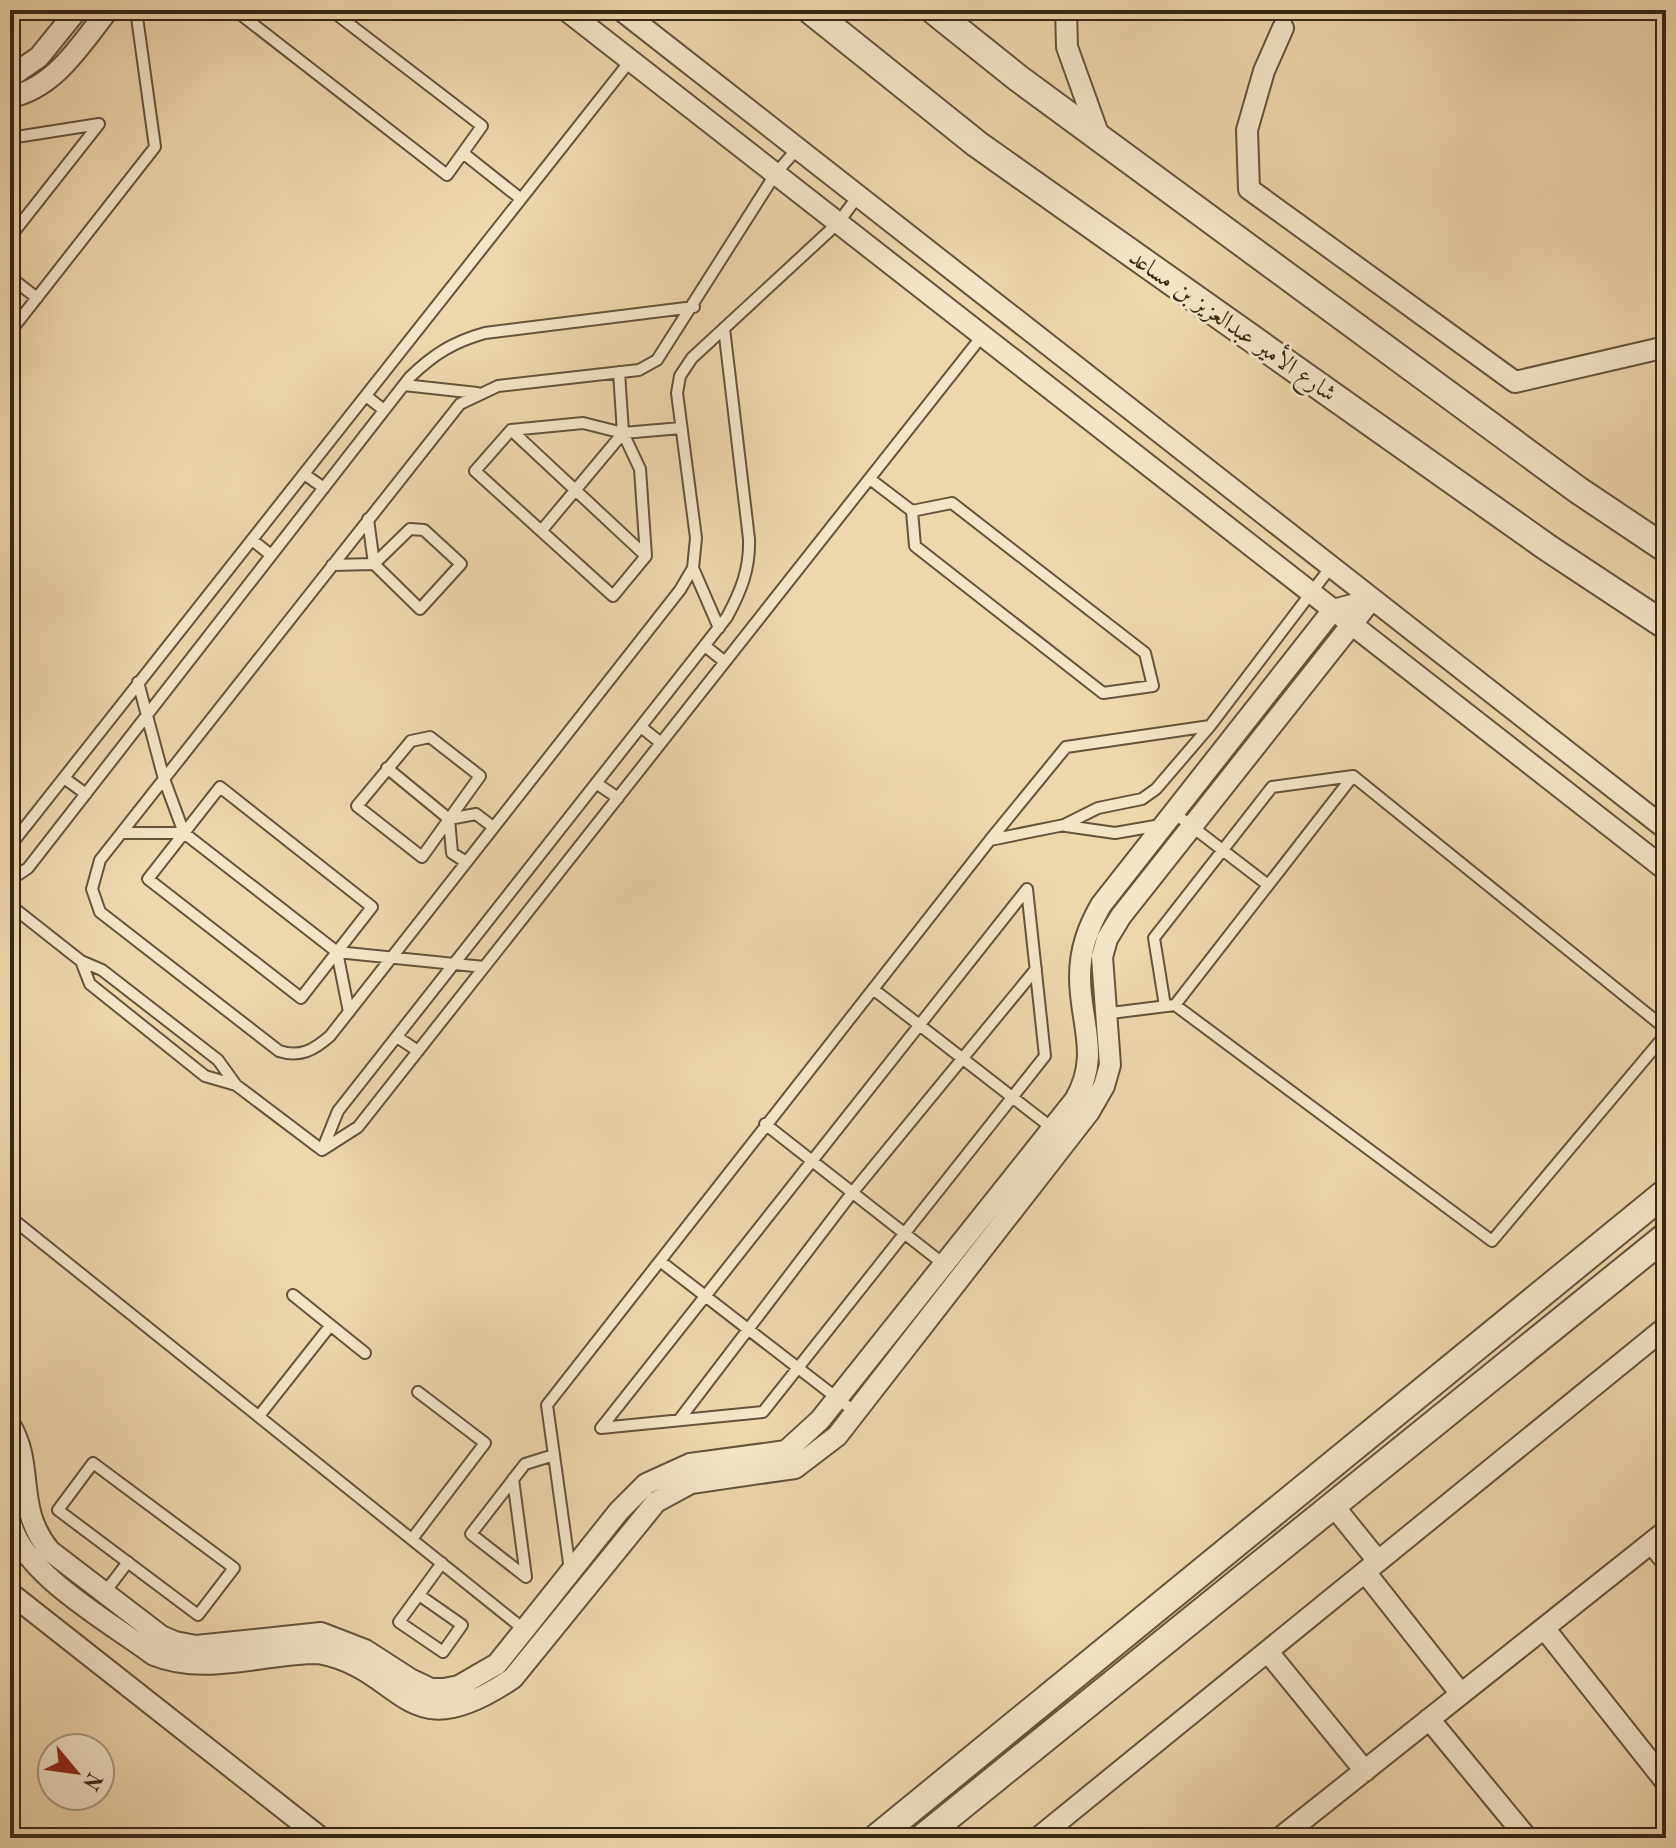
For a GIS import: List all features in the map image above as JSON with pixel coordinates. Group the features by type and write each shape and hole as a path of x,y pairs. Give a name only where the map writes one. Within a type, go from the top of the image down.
{"street":[{"path":"10,77 39,57 77,10"},
{"path":"10,97 43,84 59,70 108,10"},
{"path":"566,10 1666,870"},
{"path":"621,10 1666,829"},
{"name":"شارع الأمير عبدالعزيز بن مساعد","path":"810,10 977,144 1548,548 1666,626"},
{"path":"1066,10 1067,47 1100,139"},
{"path":"942,11 1100,139 1578,490 1666,549"},
{"path":"1283,28 1264,71 1247,130 1249,189 1515,382 1666,347"},
{"path":"534,1637 656,1502 691,1483 795,1468 837,1436 1089,1112 1104,1086 1110,1065 1080,978 1086,933 1101,905 1333,610 1371,600"},
{"path":"10,1425 21,1457 29,1516 38,1537 154,1655 169,1661 194,1664 296,1653 327,1654 354,1665 399,1696 425,1707 446,1709 466,1705 513,1678 570,1574 646,1484 690,1464 786,1451 798,1443 944,1264 1052,1128 1086,1079 1107,939 1190,826 1371,600"},
{"path":"876,1838 1666,1192"},
{"path":"922,1838 1666,1236"},
{"path":"1038,1838 1666,1327"},
{"path":"1332,1504 1461,1694"},
{"path":"10,1518 11,1529 27,1556 98,1601"},
{"path":"1280,1838 1659,1537 1666,1561"},
{"path":"10,1593 321,1838"},
{"path":"1544,1628 1666,1782"},
{"path":"1268,1652 1365,1771"},
{"path":"1429,1719 1520,1836"}],"lane":[{"path":"10,332 155,147 136,10"},
{"path":"235,10 447,175 482,126 331,10"},
{"path":"10,846 630,61"},
{"path":"10,237 99,124 12,140"},
{"path":"693,568 349,1012 316,1048 290,1055 279,1051 109,921 93,902 92,889 100,860 460,404 477,393 498,386 639,370 657,360 694,307 776,173 797,149"},
{"path":"463,153 521,199"},
{"path":"719,628 693,568 696,538 677,393 680,376 692,358 838,223 858,196"},
{"path":"10,277 37,298"},
{"path":"10,880 28,868 384,410 435,353 455,341 485,333 694,307"},
{"path":"322,1150 338,1111 719,628 741,591 750,563 724,328"},
{"path":"322,1150 358,1127 982,336"},
{"path":"619,372 623,433 640,469 646,556 613,596 475,471 511,430 583,423 623,433 681,428"},
{"path":"404,385 477,393"},
{"path":"366,396 384,410"},
{"path":"511,430 646,556"},
{"path":"542,530 623,433"},
{"path":"304,474 324,488"},
{"path":"870,479 912,511 915,546 1103,693 1153,686 1145,653 952,503 912,511"},
{"path":"332,565 374,564 410,529 424,530 461,564 420,609 374,564 368,519"},
{"path":"252,540 271,555"},
{"path":"990,840 1064,825 1098,808 1142,799 1156,789 1210,726 1330,568"},
{"path":"705,646 725,662"},
{"path":"138,682 164,779 184,833 337,952 484,967"},
{"path":"570,1574 547,1405 765,1124 1066,747 1210,726"},
{"path":"641,727 661,743"},
{"path":"430,737 480,776 449,819 422,857 357,806 411,741 430,737"},
{"path":"387,768 449,819 452,853 466,862"},
{"path":"1095,1015 1170,1006 1353,776"},
{"path":"1353,776 1666,1032 1492,1241 1170,1006 1154,938 1272,787 1353,776"},
{"path":"64,778 86,794"},
{"path":"596,783 618,798"},
{"path":"220,787 372,907 337,952 301,998 148,879 220,787"},
{"path":"449,819 476,814 493,827"},
{"path":"1064,825 1115,833 1168,819 1190,826 1268,885"},
{"path":"122,833 184,833"},
{"path":"1027,889 1036,969 1045,1056 763,1412 601,1428 1027,889"},
{"path":"10,905 81,961 102,970 218,1060 236,1085 322,1150"},
{"path":"337,952 349,1012"},
{"path":"81,961 90,984 102,994 205,1076 236,1085"},
{"path":"679,1420 852,1193 1036,969"},
{"path":"873,989 1052,1128"},
{"path":"397,1037 418,1051"},
{"path":"765,1124 961,1277"},
{"path":"10,1217 534,1637"},
{"path":"660,1261 855,1412"},
{"path":"293,1295 365,1353"},
{"path":"259,1416 330,1326"},
{"path":"412,1539 485,1443 418,1392"},
{"path":"513,1479 526,1577 471,1534 513,1479 525,1464 554,1455"},
{"path":"93,1463 234,1568 198,1615 128,1562 58,1510 93,1463"},
{"path":"98,1601 128,1562"},
{"path":"419,1595 462,1625 443,1652 399,1622 442,1563"}]}
